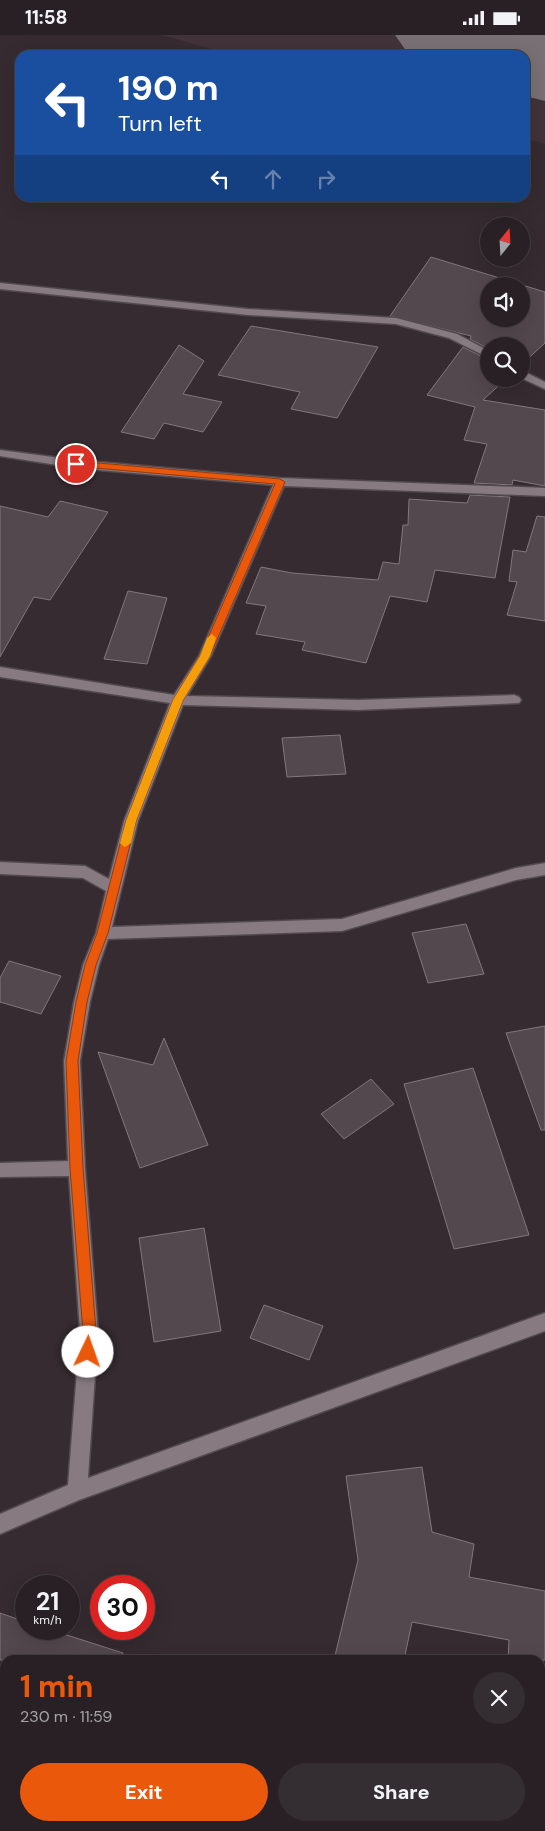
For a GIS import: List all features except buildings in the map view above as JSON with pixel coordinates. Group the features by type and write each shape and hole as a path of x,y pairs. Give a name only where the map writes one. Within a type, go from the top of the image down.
{"street":[{"path":"0,286 248,312 396,321 453,336 480,350"},
{"path":"530,378 545,386"},
{"path":"0,453 76,464 280,482 545,492"},
{"path":"77,1491 90,1332 77,1168 72,1061 82,1002 131,821 178,700 205,656 280,482"},
{"path":"0,672 178,700 358,705 514,701"},
{"path":"0,868 85,872 114,887"},
{"path":"102,933 342,925 516,874 545,869"},
{"path":"0,1170 77,1168"},
{"path":"0,1525 77,1491 545,1322"}],"shaded area":[{"path":"162,35 545,35 545,144 530,140 530,50 214,50"}],"runway":[{"path":"472,35 530,50"},
{"path":"530,50 545,54"}],"slow traffic":[{"path":"125,843 131,821 178,700 205,656 212,638"}],"route":[{"path":"76,464 225,479 247,478 280,482 205,656 178,700 131,821 82,1002 72,1061 77,1168 90,1332 88,1352"}]}
